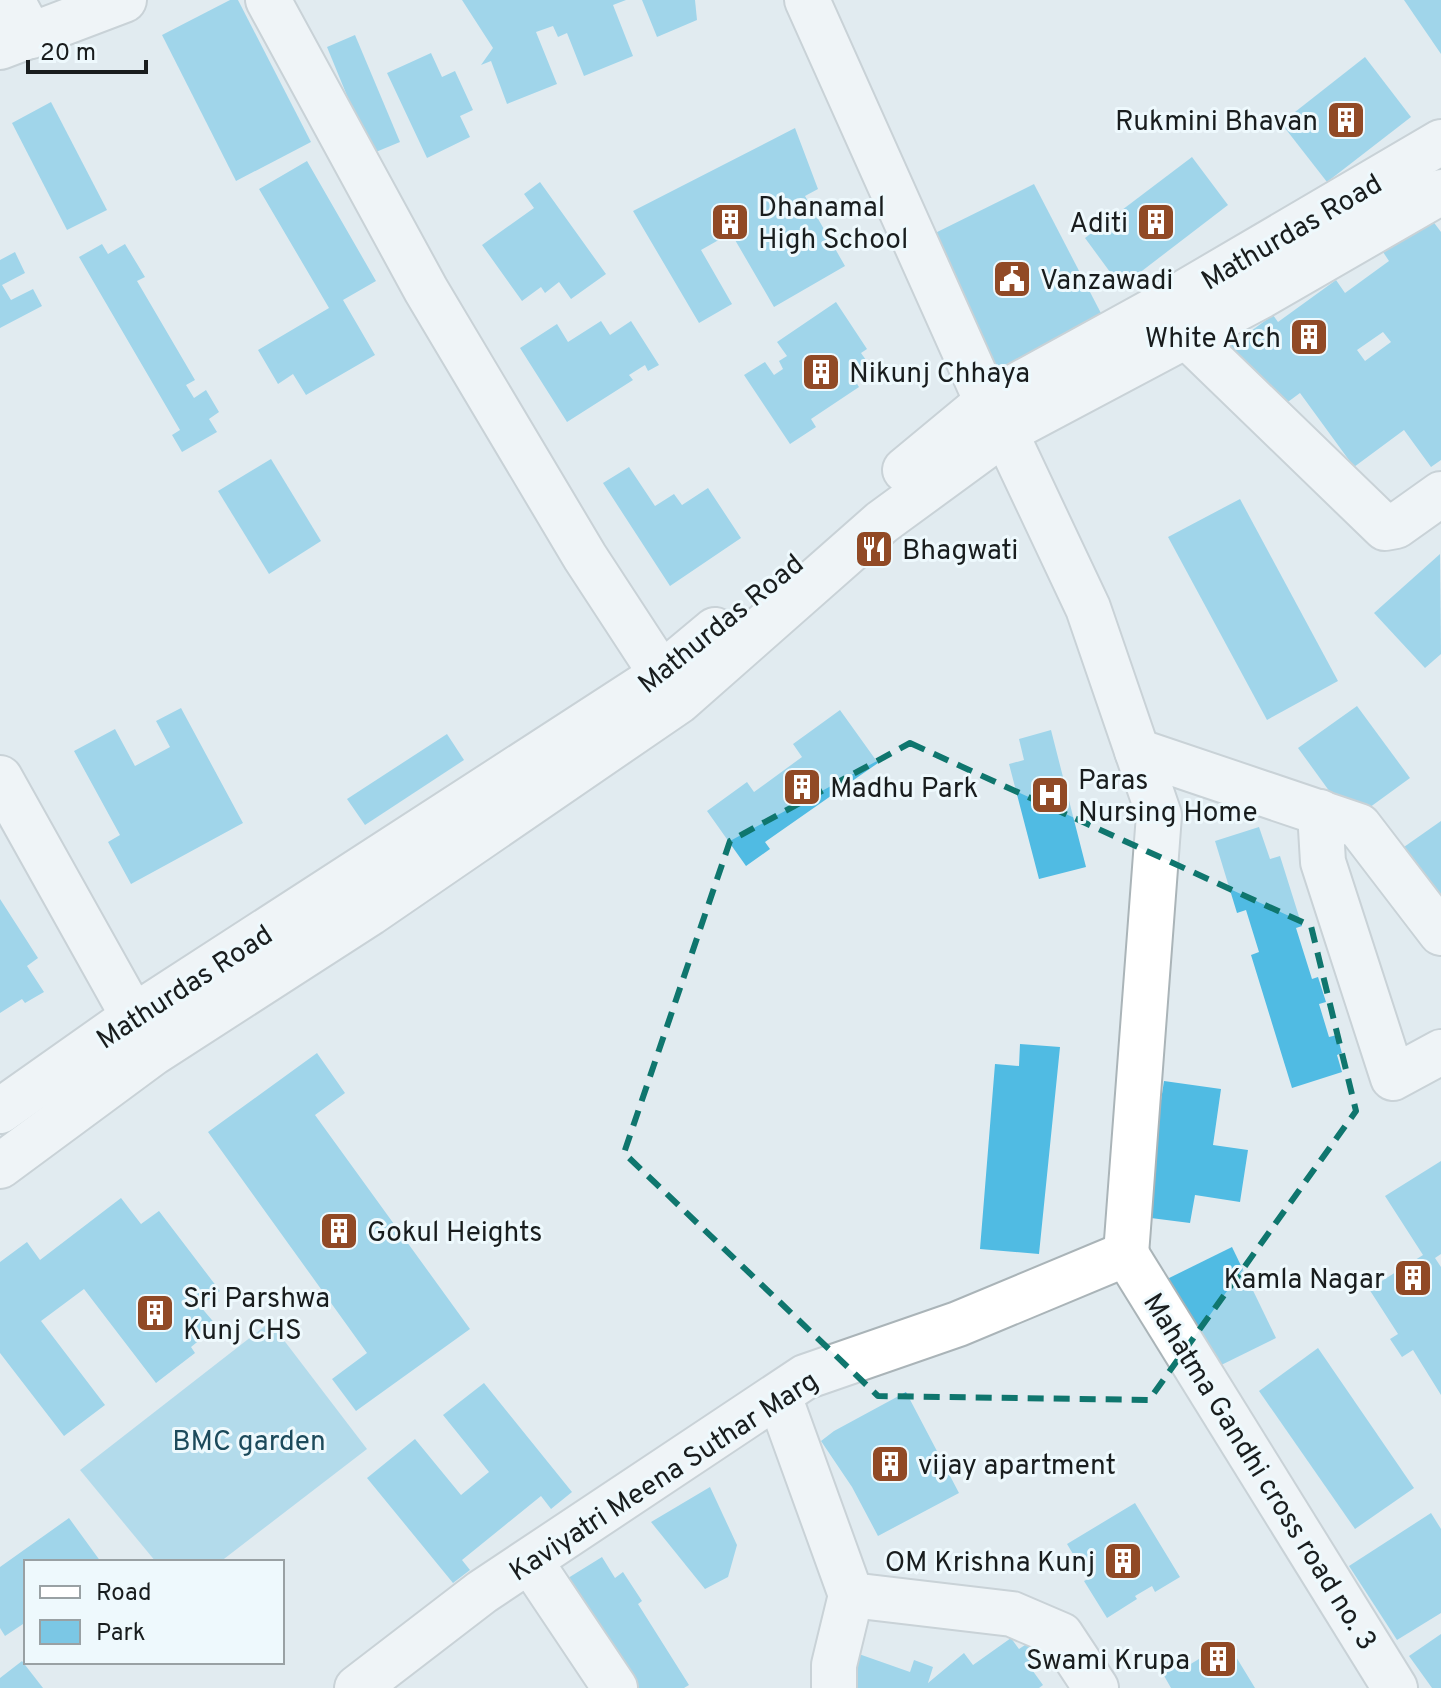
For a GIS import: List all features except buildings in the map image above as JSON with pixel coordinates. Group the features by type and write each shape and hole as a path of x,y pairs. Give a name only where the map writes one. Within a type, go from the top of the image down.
{"street":[{"path":"14,28 124,0"},
{"path":"268,0 426,290 585,557 670,688"},
{"path":"807,0 996,417 1088,608 1159,815 1126,1254"},
{"name":"Mathurdas Road","path":"0,1111 143,1035 670,688 996,417 1171,322 1441,142"},
{"path":"1441,192 1261,296 1171,322 1385,528 1396,526 1441,494"},
{"path":"1137,751 1359,826 1441,933"},
{"path":"0,778 143,1035 0,1166"},
{"path":"1320,812 1323,862 1393,1078 1441,1052"},
{"name":"Kaviyatri Meena Suthar Marg","path":"357,1688 482,1592 805,1377 958,1324 1126,1254"},
{"name":"Mahatma Gandhi cross road no. 3","path":"1126,1254 1395,1688"},
{"path":"779,1396 851,1595 834,1665 834,1688"},
{"path":"530,1561 615,1688"},
{"path":"851,1595 1012,1614 1061,1635 1096,1688"}],"highlighted area":[{"path":"910,743 1311,926 1356,1111 1149,1400 878,1396 624,1153 730,841"}],"green space":[{"name":"BMC garden","path":"270,1322 367,1449 223,1560 154,1560 80,1470"}],"place":[{"name":"Rukmini Bhavan","path":"1346,120"},
{"name":"Dhanamal High School","path":"730,222"},
{"name":"Aditi","path":"1156,222"},
{"name":"Vanzawadi","path":"1012,279"},
{"name":"White Arch","path":"1309,337"},
{"name":"Nikunj Chhaya","path":"821,372"},
{"name":"Bhagwati","path":"874,549"},
{"name":"Madhu Park","path":"802,787"},
{"name":"Paras Nursing Home","path":"1050,795"},
{"name":"Gokul Heights","path":"339,1231"},
{"name":"Kamla Nagar","path":"1413,1278"},
{"name":"Sri Parshwa Kunj CHS","path":"155,1313"},
{"name":"vijay apartment","path":"890,1464"},
{"name":"OM Krishna Kunj","path":"1123,1561"},
{"name":"Swami Krupa","path":"1218,1659"}]}
